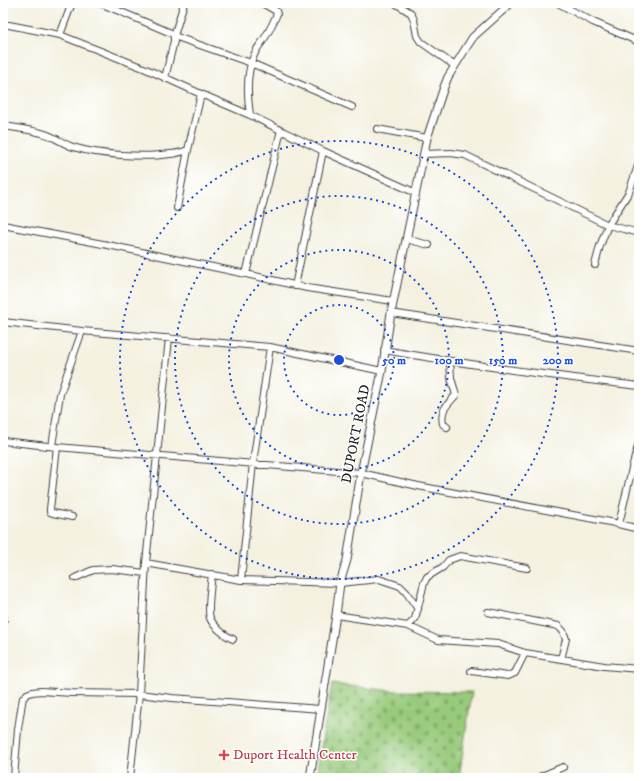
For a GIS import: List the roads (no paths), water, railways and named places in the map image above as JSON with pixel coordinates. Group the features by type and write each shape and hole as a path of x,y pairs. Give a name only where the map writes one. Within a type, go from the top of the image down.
{"street":[{"path":"60,35 72,3"},
{"path":"100,3 171,33 174,36 251,63 352,107"},
{"path":"165,78 174,36 184,3"},
{"path":"250,114 248,89 251,63 255,52 277,14 276,10 262,3"},
{"path":"395,3 401,5 411,13 417,36 421,42 454,66"},
{"name":"DUPORT ROAD","path":"310,778 340,583 347,560 361,473 382,371 384,350 393,301 427,138 444,87 454,66 473,37 511,3"},
{"path":"558,3 593,22 639,42"},
{"path":"3,25 60,35 250,114 323,151 416,193"},
{"path":"177,208 201,94"},
{"path":"3,126 49,136 71,146 85,150 106,153 155,155 170,154 188,150"},
{"path":"377,129 427,138"},
{"path":"246,274 281,130"},
{"path":"295,286 323,151"},
{"path":"424,154 451,153 465,155 608,225 639,233"},
{"path":"595,265 608,225 630,192 639,163"},
{"path":"3,225 100,243 295,286 393,301"},
{"path":"406,239 429,245"},
{"path":"391,313 639,351"},
{"path":"3,322 82,331 270,347 382,371"},
{"path":"72,517 52,513 50,512 50,509 60,394 82,331"},
{"path":"130,778 139,694 145,573 169,338"},
{"path":"241,580 253,464 270,347"},
{"path":"384,350 450,362 639,386"},
{"path":"447,427 443,424 442,412 459,397 451,378 450,362"},
{"path":"3,441 361,473 418,486 639,529"},
{"path":"619,524 639,443"},
{"path":"408,626 415,619 424,583 427,577 443,568 449,560 460,556 528,568"},
{"path":"146,563 241,580 340,583 379,579 400,586 418,609"},
{"path":"75,578 94,570 112,569 145,573"},
{"path":"212,574 209,610 210,618 226,636 233,639"},
{"path":"488,612 558,626 564,631 566,638 561,659"},
{"path":"336,616 408,626 438,640 498,644 525,653 604,666 639,669"},
{"path":"471,671 508,676 515,673 525,653"},
{"path":"14,778 18,729 23,698 32,692 41,691 72,694 139,694 172,698 321,709"},
{"path":"537,778 563,767"}],"place":[{"name":"Duport Health Center","path":"224,755"}]}
